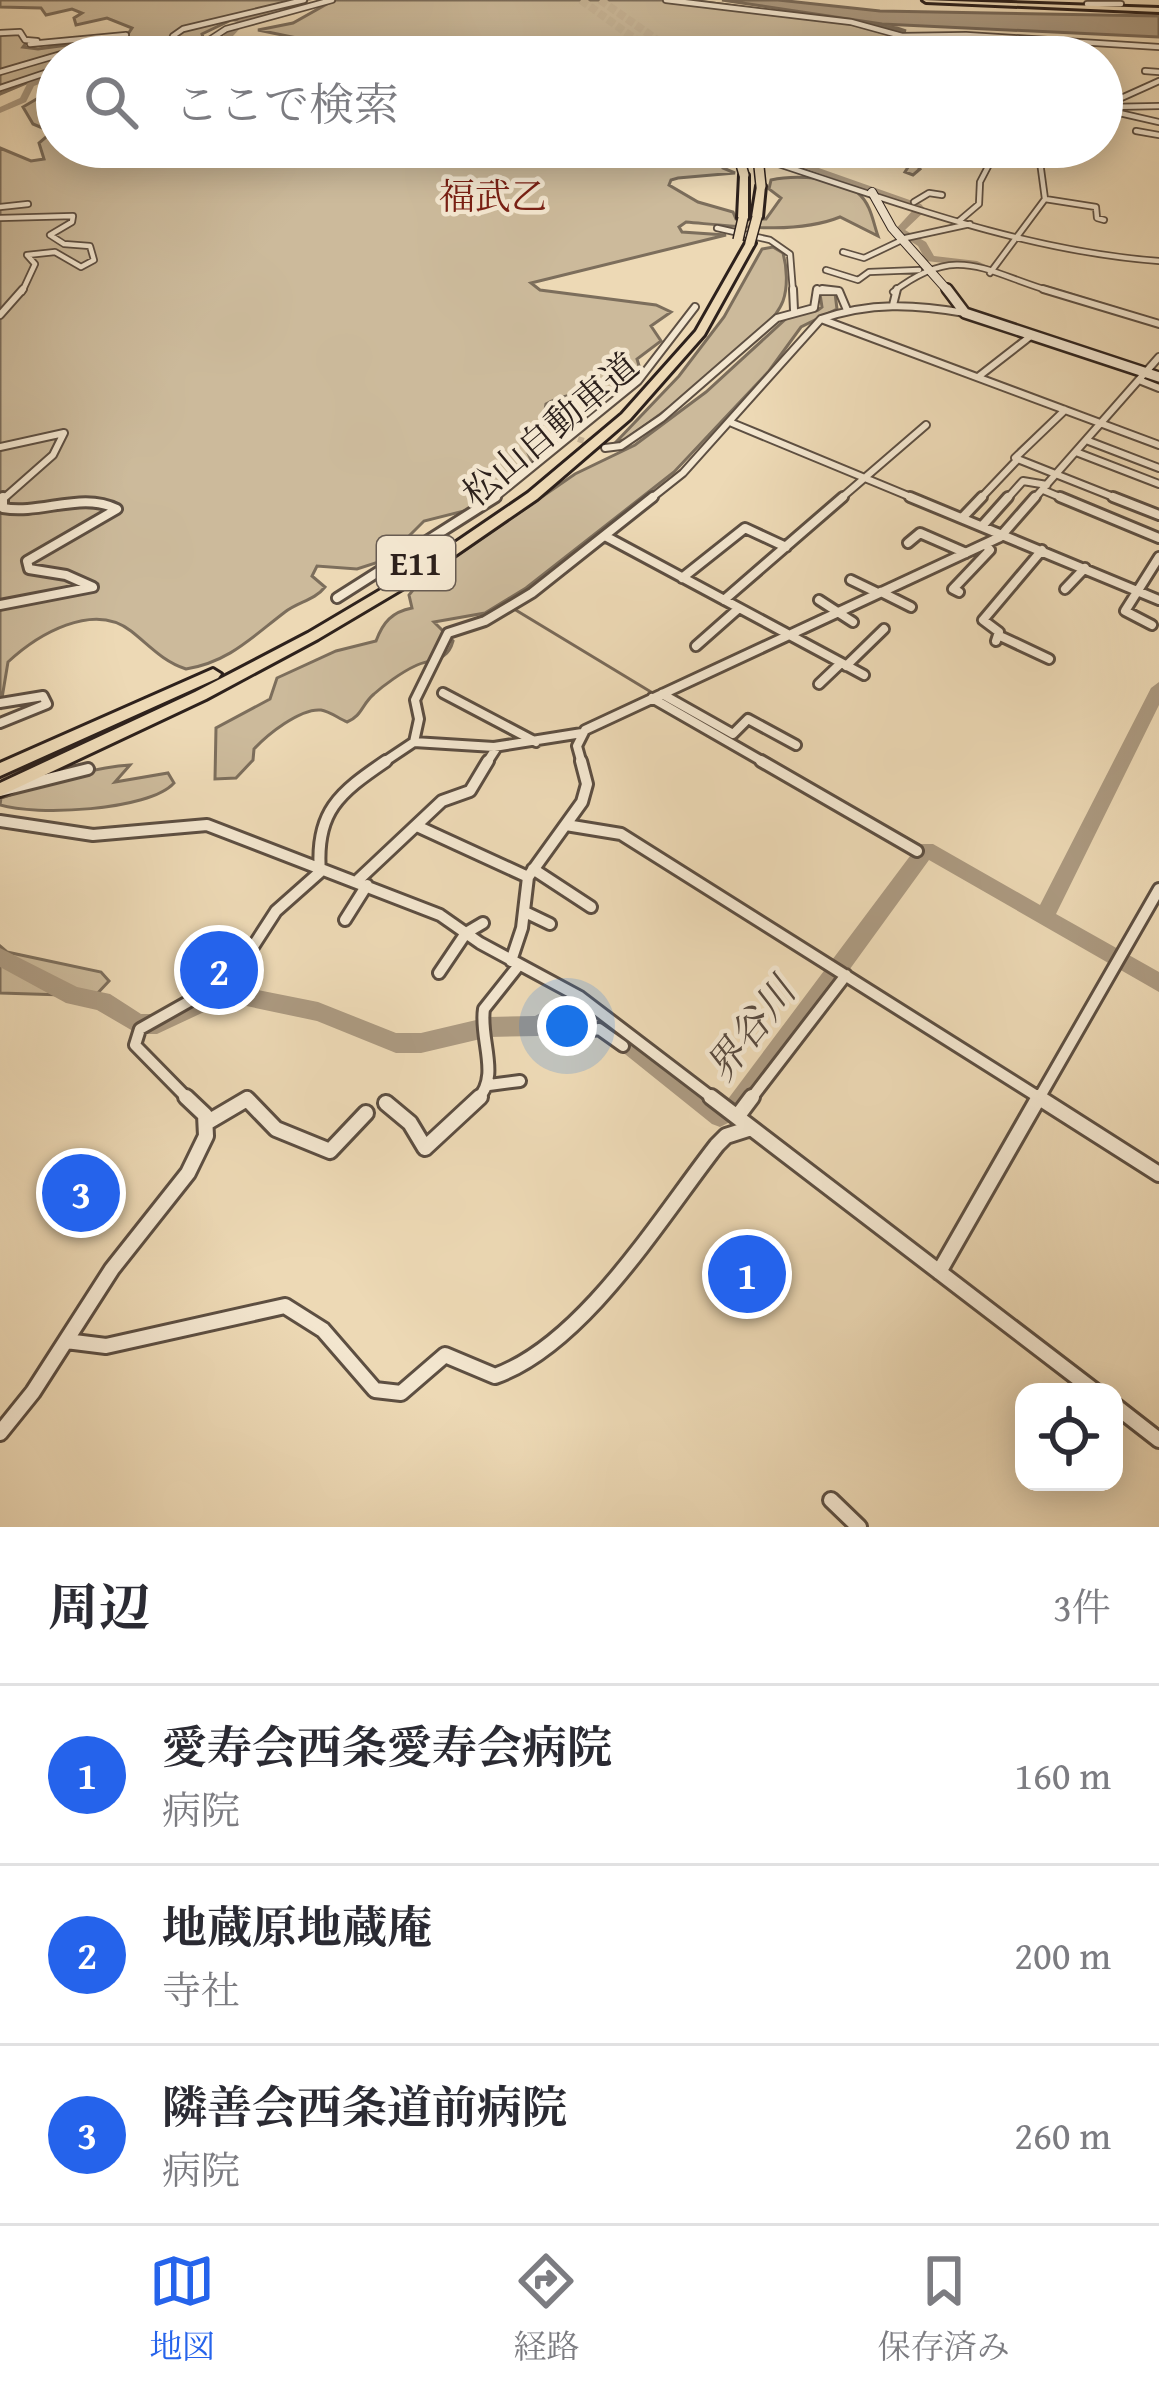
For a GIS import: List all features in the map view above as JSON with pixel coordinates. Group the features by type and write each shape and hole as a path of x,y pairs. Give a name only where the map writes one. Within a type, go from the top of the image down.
{"highway":[{"path":"926,0 1142,9 1158,4"},
{"name":"松山自動車道","path":"0,791 296,644 435,562 526,499 613,428 677,363 722,300 744,241 742,168"},
{"name":"松山自動車道","path":"0,770 250,656 359,596 481,522 567,457 656,374 706,310 757,217 759,168"}],"street":[{"path":"172,36 182,29 304,0"},
{"path":"211,36 332,0"},
{"path":"666,0 912,35 952,36"},
{"path":"994,0 1009,4"},
{"path":"1088,4 1120,3 1142,9"},
{"path":"0,33 20,32 25,40 36,40"},
{"path":"1123,45 1158,47"},
{"path":"1134,48 1158,47"},
{"path":"0,72 36,61"},
{"path":"1145,71 1159,72"},
{"path":"0,88 36,76"},
{"path":"1123,100 1159,82"},
{"path":"1131,96 1158,109"},
{"path":"1123,108 1158,109"},
{"path":"1144,118 1158,109"},
{"path":"1123,112 1159,124"},
{"path":"1136,131 1159,135"},
{"path":"789,168 873,196 913,202 1016,238 1097,256 1159,261"},
{"path":"958,221 980,198 980,182 989,168"},
{"path":"1039,168 1045,199"},
{"path":"913,202 929,193 942,195"},
{"path":"964,194 980,198"},
{"path":"873,196 886,225 965,313"},
{"path":"1045,199 1096,207 1097,218 1104,220"},
{"path":"988,267 1045,199"},
{"path":"913,202 931,203"},
{"path":"0,207 28,204"},
{"path":"0,218 73,216 72,222 50,235 64,244 90,246 94,260 81,267 56,252 27,255 35,263 29,278 0,315"},
{"path":"843,252 862,259 901,240 970,224"},
{"path":"717,228 770,241 790,254 794,310"},
{"path":"826,270 858,280 869,272 950,262 988,267 1159,324"},
{"path":"893,305 895,290 927,268"},
{"path":"604,448 621,446 662,418 777,318 814,308 814,291 839,291 847,310"},
{"path":"414,742 419,718 415,700 448,633 491,618 683,472 732,423 804,332 820,319 847,310 893,305 920,304 965,313 1142,376 1159,388"},
{"path":"337,598 496,498 574,437 638,381 695,307"},
{"path":"820,319 1159,445"},
{"path":"978,377 1032,335"},
{"path":"320,872 316,836 342,791 414,742 497,747 582,734 1004,534 1159,357"},
{"path":"1142,376 1159,376"},
{"path":"1018,459 1065,410"},
{"path":"732,423 1159,600"},
{"path":"724,600 926,425"},
{"path":"0,447 64,433 53,455 2,498 3,508 32,513 96,500 117,509 27,561 33,571 66,575 93,587 0,605"},
{"path":"1086,440 1159,468"},
{"path":"1076,452 1159,484"},
{"path":"1018,459 1159,513"},
{"path":"963,517 1018,459"},
{"path":"983,525 1023,481 1159,538"},
{"path":"682,578 745,528 786,547"},
{"path":"908,544 920,533 966,553"},
{"path":"604,536 863,675"},
{"path":"959,592 953,589 990,550 986,544"},
{"path":"1042,550 982,620 998,639 1049,659"},
{"path":"1152,626 1125,610 1159,557"},
{"path":"1065,589 1085,568"},
{"path":"850,580 911,607"},
{"path":"819,600 854,622"},
{"path":"696,646 739,608"},
{"path":"819,684 884,629"},
{"path":"443,693 536,742"},
{"path":"0,703 43,696 47,704 0,723"},
{"path":"657,696 733,734 748,719 796,745"},
{"path":"657,696 917,851"},
{"path":"489,1085 482,1029 490,996 506,984 515,963 530,873 585,793 577,746 582,734"},
{"path":"345,920 362,883 442,801 470,791 497,747"},
{"path":"0,791 88,769"},
{"path":"0,821 94,836 208,825 440,915 515,963 559,984 604,1024 732,1113 1084,1383"},
{"path":"566,825 620,835 1159,1174"},
{"path":"419,827 530,873 590,907"},
{"path":"208,1122 141,1055 136,1036 151,1019 234,976 276,911 320,872"},
{"path":"939,1271 1159,889"},
{"path":"525,912 550,924"},
{"path":"439,973 466,933 483,923"},
{"path":"732,1113 841,972"},
{"path":"580,1032 604,1024"},
{"path":"604,1024 623,1046"},
{"path":"386,1103 410,1123 425,1148 489,1085 520,1081"},
{"path":"0,1433 112,1268 188,1173 208,1122 247,1100 276,1129 330,1151 366,1113"},
{"path":"66,1341 106,1346 285,1306 299,1310 317,1325 375,1390 401,1393 445,1355 485,1376 500,1376 550,1347 717,1144 752,1128"},
{"path":"1123,1413 1159,1440"},
{"path":"831,1500 859,1527"}],"shaded area":[{"path":"0,0 290,0 236,20 219,20 227,22 203,36 127,36 132,28 107,18 76,25 74,18 82,13 72,9 46,15 41,8 0,7"},
{"path":"334,0 691,0 906,31 877,29 900,36 287,36 258,30 293,23"},
{"path":"722,0 778,0 880,11 1159,16 1159,37 882,24"},
{"path":"0,34 18,34 27,42 23,47 36,49 36,79 0,94"},
{"path":"36,99 36,125 33,124 23,107"},
{"path":"0,148 36,160 36,168 723,168 735,173 678,178 669,185 698,202 733,212 736,219 766,219 781,198 769,189 771,180 828,180 862,197 878,236 840,217 784,228 686,222 679,227 682,232 726,235 531,283 540,290 656,305 671,312 651,326 661,341 637,359 640,369 630,379 546,404 541,435 528,453 531,460 472,509 424,521 385,560 357,569 317,566 312,576 325,587 321,591 228,654 186,669 116,623 100,619 66,625 8,662 0,710"},
{"path":"773,247 783,253 786,277 783,301 774,317 712,375 625,440 617,441 679,376 724,317 762,249"},
{"path":"835,293 837,309 801,327 769,371 674,472 526,588 485,613 434,622 453,641 443,656 393,679 347,722 321,710 294,718 254,749 253,760 236,778 215,779 216,728 270,699 277,678 336,651 376,641 389,619 412,608 409,595 420,581 575,474 635,445 706,392 789,316 818,310 820,294"},
{"path":"130,765 115,782 168,773 174,783 141,800 91,809 0,805 1,798 48,782"},
{"path":"0,946 7,952 101,972 109,981 95,996 0,993"}],"waterway":[{"path":"228,36 243,20 309,0"},
{"path":"0,110 23,100 36,82"},
{"path":"810,168 918,206 921,210 899,231 922,244 930,259 973,263 1003,275"},
{"path":"1046,288 1118,310"},
{"path":"514,609 656,695"},
{"path":"1044,917 1159,688"},
{"path":"736,742 759,755"},
{"path":"862,813 926,849"},
{"name":"界谷川","path":"0,957 74,996 102,1001 138,1024 157,1024 217,996 232,994 318,1012 396,1043 421,1043 489,1027 538,1026 564,1010 584,1008 720,1116 736,1107 926,849 1044,917"},
{"name":"界谷川","path":"1044,917 1159,983"}],"tunnel":[{"path":"581,0 631,36"},
{"path":"600,0 652,36"},
{"path":"578,439 605,448"}],"place":[{"name":"地蔵原地蔵庵","path":"219,970"},
{"name":"隣善会西条道前病院","path":"81,1193"},
{"name":"愛寿会西条愛寿会病院","path":"747,1274"}],"district":[{"name":"福武乙","path":"493,196"}]}
